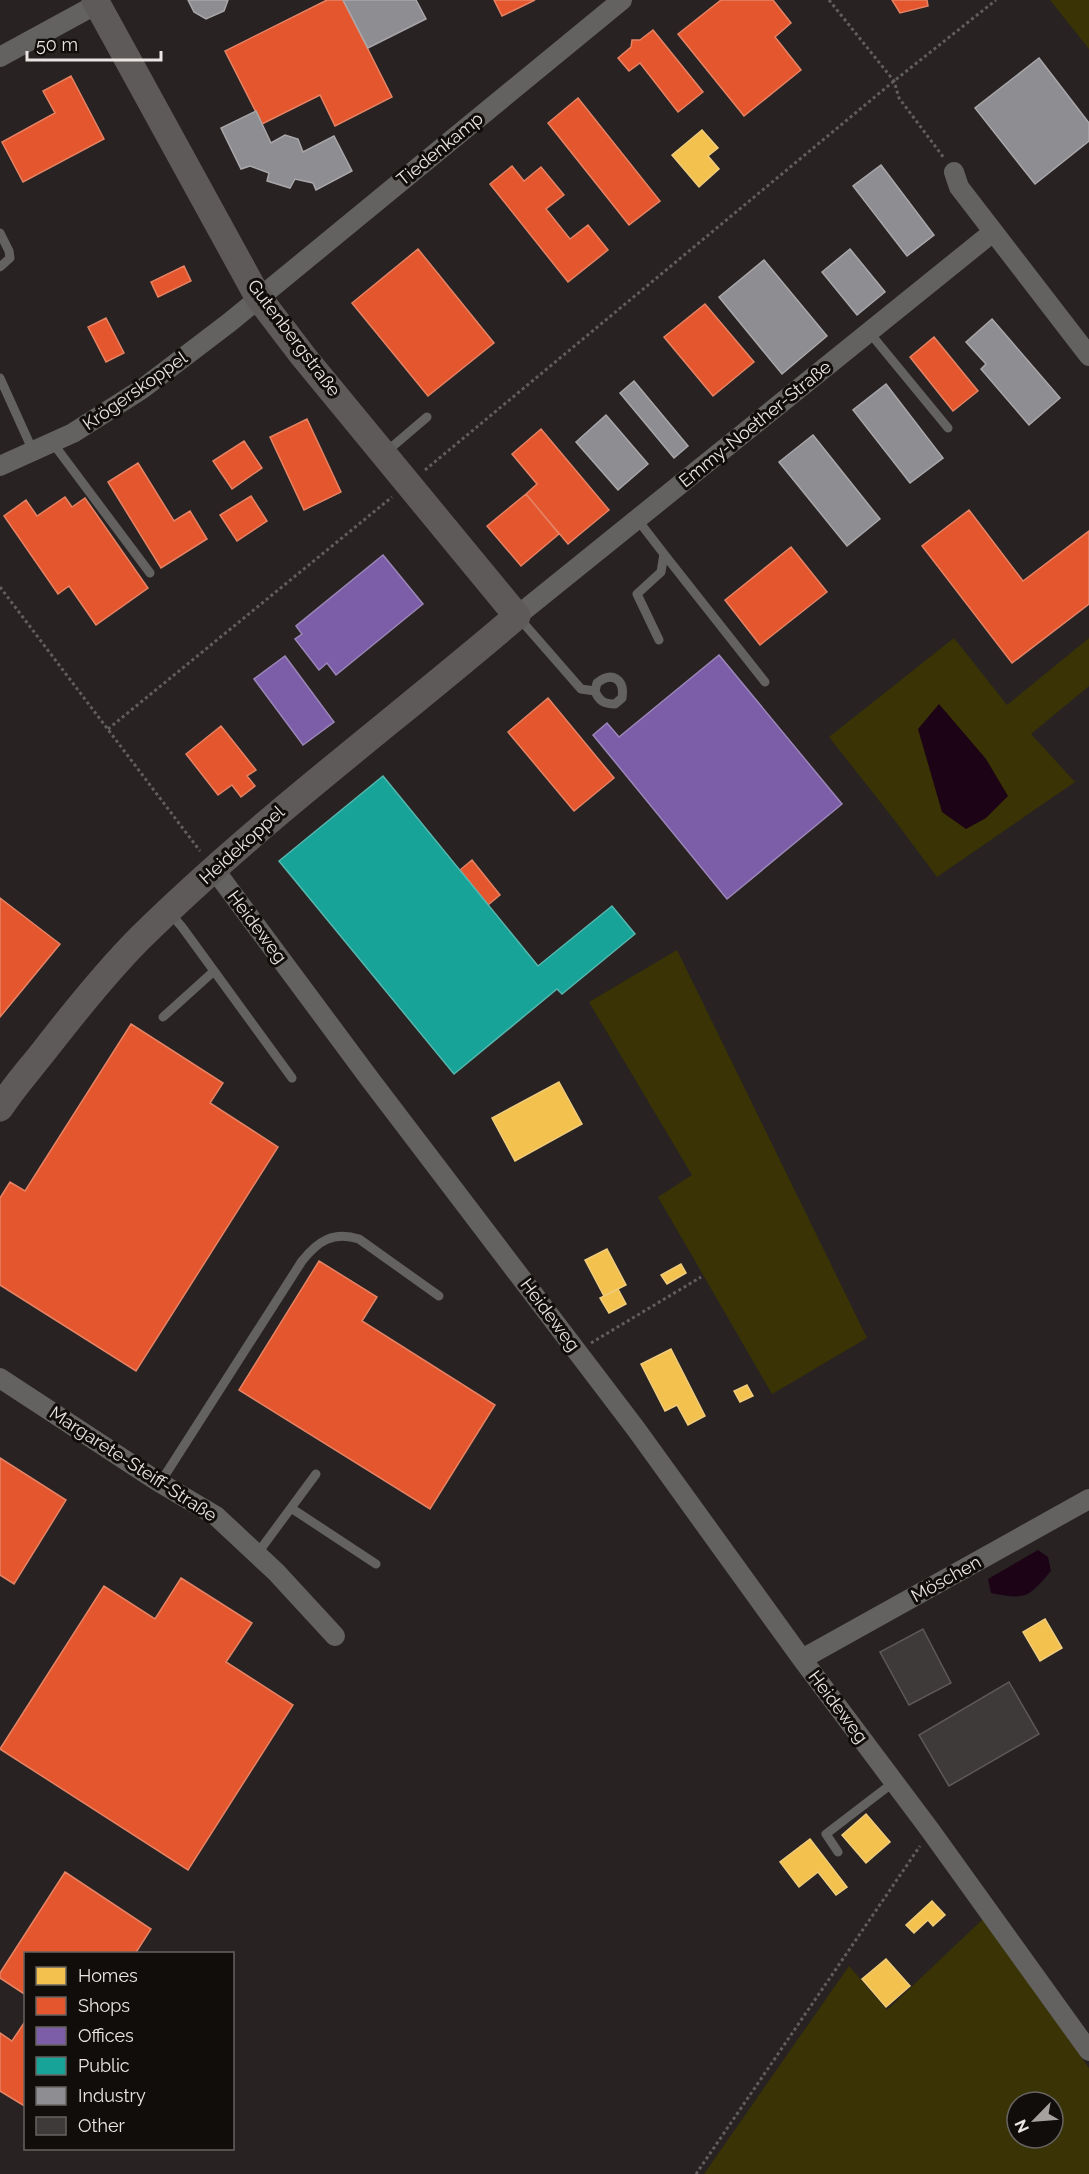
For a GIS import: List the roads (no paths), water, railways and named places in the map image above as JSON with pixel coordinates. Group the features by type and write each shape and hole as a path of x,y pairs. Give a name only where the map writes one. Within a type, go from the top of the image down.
{"street":[{"name":"Tiedenkamp","path":"258,297 622,0"},
{"name":"Gutenbergstraße","path":"96,2 258,297 517,616"},
{"path":"0,57 96,2"},
{"path":"954,172 959,187 1089,356"},
{"name":"Emmy-Noether-Straße","path":"517,616 993,232"},
{"name":"Krögerskoppel","path":"0,466 73,433 142,389 230,322 258,297"},
{"name":"Heidekoppel","path":"0,1108 83,1000 140,938 214,869 317,779 444,678 517,616"},
{"name":"Heideweg","path":"214,869 636,1429 1089,2051"},
{"name":"Margarete-Steiff-Straße","path":"0,1378 160,1483 216,1516 257,1554 335,1636"},
{"name":"Möschen","path":"802,1659 1089,1499"}],"lane":[{"path":"0,233 10,258 0,267"},
{"path":"869,332 948,428"},
{"path":"0,378 33,451"},
{"path":"384,454 427,417"},
{"path":"52,442 150,573"},
{"path":"637,519 765,682"},
{"path":"659,640 637,594 661,572 664,554"},
{"path":"517,616 581,689 595,691"},
{"path":"168,912 292,1078"},
{"path":"163,1017 214,971"},
{"path":"160,1483 302,1261 320,1242 332,1237 347,1235 359,1239 439,1296"},
{"path":"257,1554 316,1474"},
{"path":"291,1508 376,1564"},
{"path":"838,1852 826,1834 894,1782"}]}
